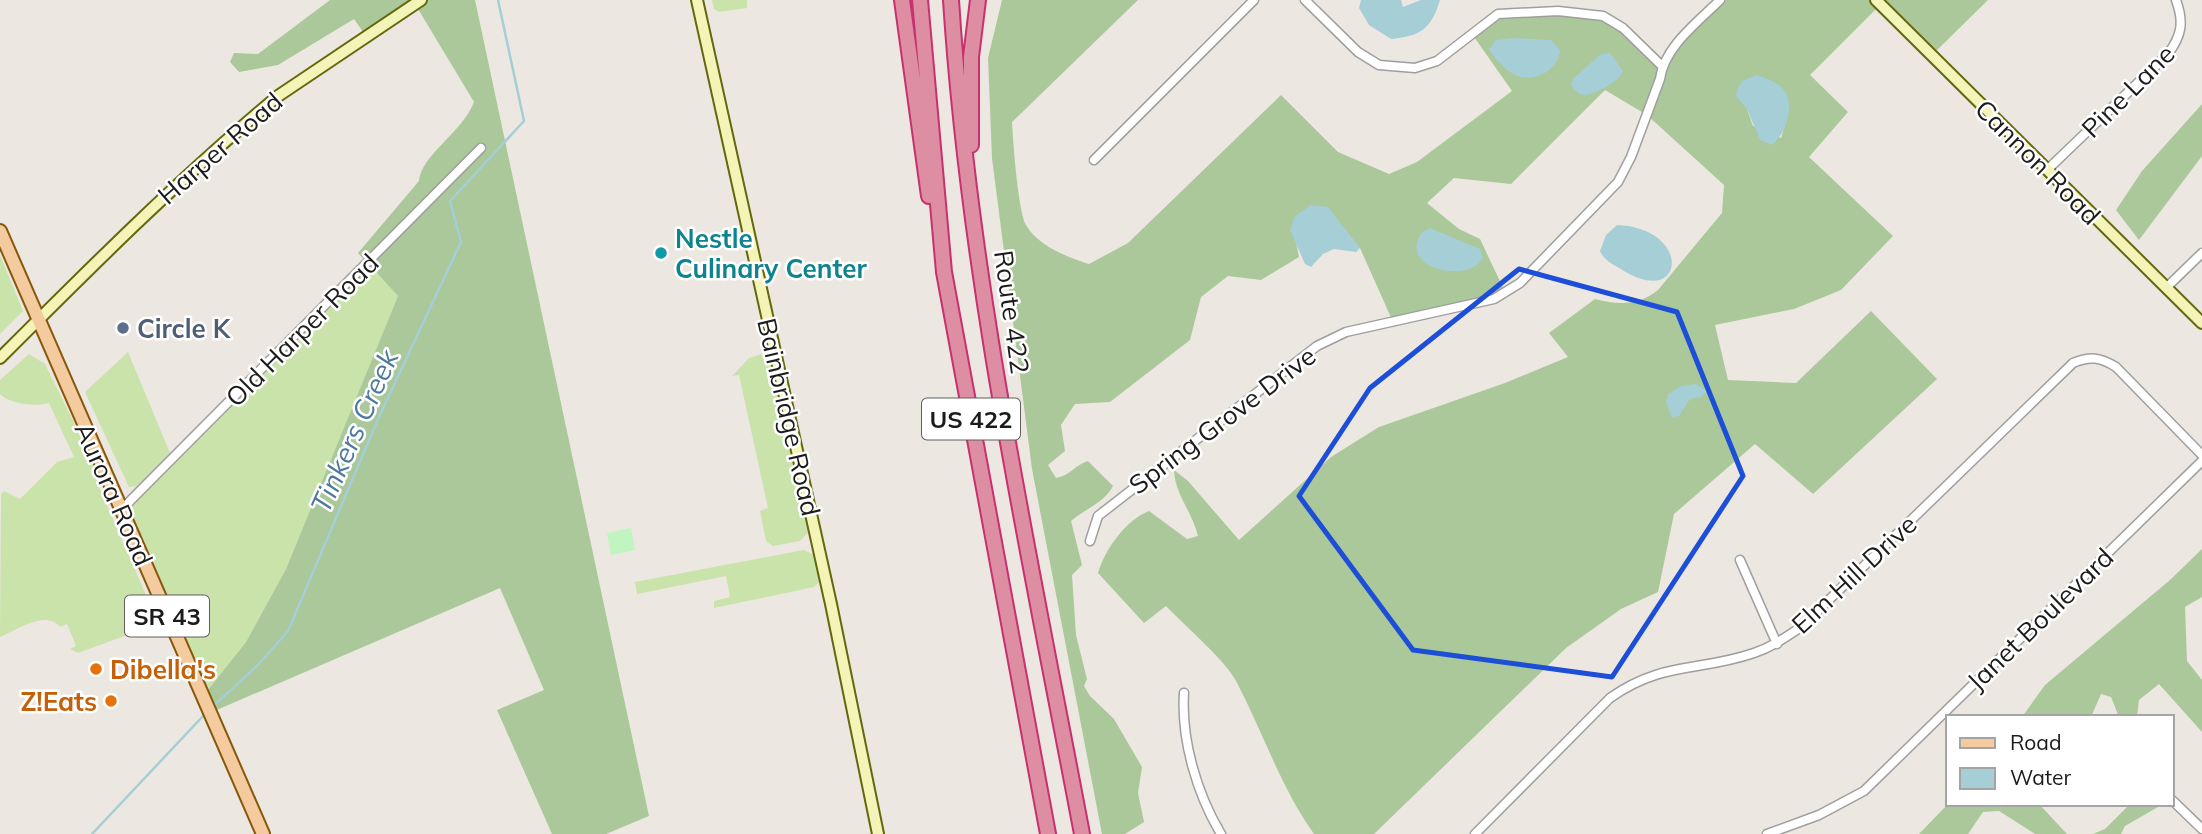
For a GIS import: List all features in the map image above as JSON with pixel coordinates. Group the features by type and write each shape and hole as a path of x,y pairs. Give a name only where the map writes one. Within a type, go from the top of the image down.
{"highway":[{"path":"902,0 925,177 944,272"},
{"name":"US 422","path":"920,0 944,272 1048,834"},
{"name":"Route 422","path":"951,0 958,116 989,324 1082,834"},
{"path":"978,0 971,57 970,139 989,324"}],"main road":[{"name":"Aurora Road","path":"0,231 120,511 215,720 259,834"}],"street":[{"name":"Harper Road","path":"0,358 189,172 267,105 421,0"},
{"name":"Bainbridge Road","path":"697,0 829,595 878,834"},
{"path":"1094,160 1254,0"},
{"path":"1305,0 1358,52 1379,65 1415,68 1437,61 1498,14 1558,10 1603,16 1623,28 1662,66"},
{"name":"Spring Grove Drive","path":"1090,541 1098,516 1317,346 1346,332 1483,303 1520,283 1618,182 1631,157 1660,79 1662,66 1678,42 1720,0"},
{"name":"Cannon Road","path":"1875,0 2202,323"},
{"name":"Pine Lane","path":"2047,170 2168,54 2180,37 2182,17 2176,0"},
{"name":"Old Harper Road","path":"120,511 481,148"},
{"path":"2167,287 2202,253"},
{"name":"Elm Hill Drive","path":"1475,834 1610,698 1633,681 1651,674 1752,654 1777,644 1801,627 2073,363 2087,358 2103,359 2116,367 2202,455"},
{"name":"Janet Boulevard","path":"1767,834 1819,816 1864,791 2202,461"},
{"path":"1740,560 1777,644"},
{"path":"1184,693 1183,711 1192,762 1200,790 1221,834"},
{"path":"2174,802 2201,831"}],"highlighted area":[{"path":"1519,269 1677,312 1743,476 1612,677 1413,650 1299,496 1370,388"}],"green space":[{"path":"330,0 475,0 649,816 606,834 552,834 497,710 544,690 500,588 212,712 204,695 246,642 286,569 398,296 358,253 419,181 427,162 461,124 474,102 415,4 366,36 354,19 278,65 239,72 230,62 234,53 258,54"},
{"path":"712,0 747,0 747,8 719,12 714,9"},
{"path":"1002,0 1138,0 1012,122 1018,191 1026,225 1045,245 1089,264 1128,243 1281,95 1338,152 1389,174 1417,162 1512,91 1472,34 1498,14 1603,16 1623,28 1662,66 1678,42 1721,0 1988,0 1931,56 1880,5 1810,75 1848,112 1809,157 1893,236 1841,290 1794,309 1715,325 1728,380 1796,383 1871,311 1937,379 1813,494 1755,444 1674,514 1658,592 1621,609 1566,648 1374,834 1314,834 1281,778 1236,681 1223,663 1166,606 1144,623 1098,573 1111,545 1132,521 1149,511 1187,539 1198,536 1177,487 1174,470 1188,481 1239,540 1331,457 1379,427 1505,383 1568,357 1549,333 1595,299 1628,303 1643,299 1658,290 1722,213 1724,185 1647,115 1605,90 1511,184 1454,178 1427,203 1459,229 1480,239 1505,292 1393,322 1360,248 1296,242 1299,257 1261,280 1228,276 1201,297 1190,340 1110,402 1075,404 1061,425 1065,451 1048,465 1056,478 1088,461 1113,486 1100,501 1071,521 1082,565 1072,575 1076,635 1087,679 1084,686 1090,696 1114,719 1142,767 1138,793 1144,822 1125,834 1102,834 1032,469 992,158 988,58","holes":["1786,93 1788,114 1781,138 1753,126 1747,109"]},
{"path":"2202,104 2202,156 2139,240 2116,210 2142,171"},
{"path":"0,255 23,311 0,334"},
{"path":"368,265 398,296 286,569 246,642 204,695 120,511"},
{"path":"128,352 170,453 137,486 129,487 85,392"},
{"path":"29,354 45,364 93,461 99,487 156,618 154,625 78,653 70,649 76,646 67,624 60,627 54,622 39,620 0,637 1,494 4,491 20,499 57,462 74,457 49,403 23,404 0,394 0,380"},
{"path":"762,354 776,359 814,526 800,541 773,546 766,541 760,511 768,508 739,375 732,376 749,358"},
{"path":"631,528 635,550 611,555 607,533"},
{"path":"2202,549 2202,597 2185,607 2187,661 2202,680 2202,732 2159,684 2139,700 2137,715 2118,715 2111,697 2101,694 2092,715 2023,715 2045,685 2170,580"},
{"path":"804,550 814,555 819,582 814,587 714,608 714,601 730,597 726,576 637,594 635,582"},
{"path":"1946,806 2041,806 2067,834 2035,834 1999,811 1983,812 1968,834 1919,834"},
{"path":"2128,806 2158,806 2125,826 2121,834 2093,834 2105,829"}],"water":[{"path":"1361,0 1401,0 1403,7 1421,0 1440,0 1433,18 1423,30 1410,36 1391,39 1369,25 1359,8"},
{"path":"1496,40 1551,40 1560,50 1555,64 1536,77 1513,74 1489,49"},
{"path":"1610,53 1623,71 1621,75 1607,87 1595,92 1585,95 1576,91 1571,85 1573,79 1601,54"},
{"path":"1757,75 1781,87 1788,100 1787,121 1781,135 1772,145 1760,140 1747,109 1736,96 1742,82"},
{"path":"1311,205 1328,207 1360,248 1356,252 1334,249 1323,254 1311,267 1305,264 1290,230 1295,216"},
{"path":"1617,225 1641,229 1658,239 1669,251 1672,263 1669,273 1660,280 1645,280 1607,261 1600,251 1606,235"},
{"path":"1430,228 1480,249 1483,258 1475,266 1463,270 1437,269 1426,263 1418,255 1417,245 1422,232"},
{"path":"1696,384 1708,391 1700,397 1690,399 1679,416 1672,418 1666,403 1668,394 1681,386"}],"waterway":[{"name":"Tinkers Creek","path":"212,707 258,665 288,631 379,417 461,242 450,201 524,121 498,0"},
{"name":"Tinkers Creek","path":"92,834 205,714"}],"place":[{"name":"Nestle Culinary Center","path":"661,253"},
{"name":"Circle K","path":"123,328"},
{"name":"Dibella's","path":"96,669"},
{"name":"Z!Eats","path":"111,701"}]}
